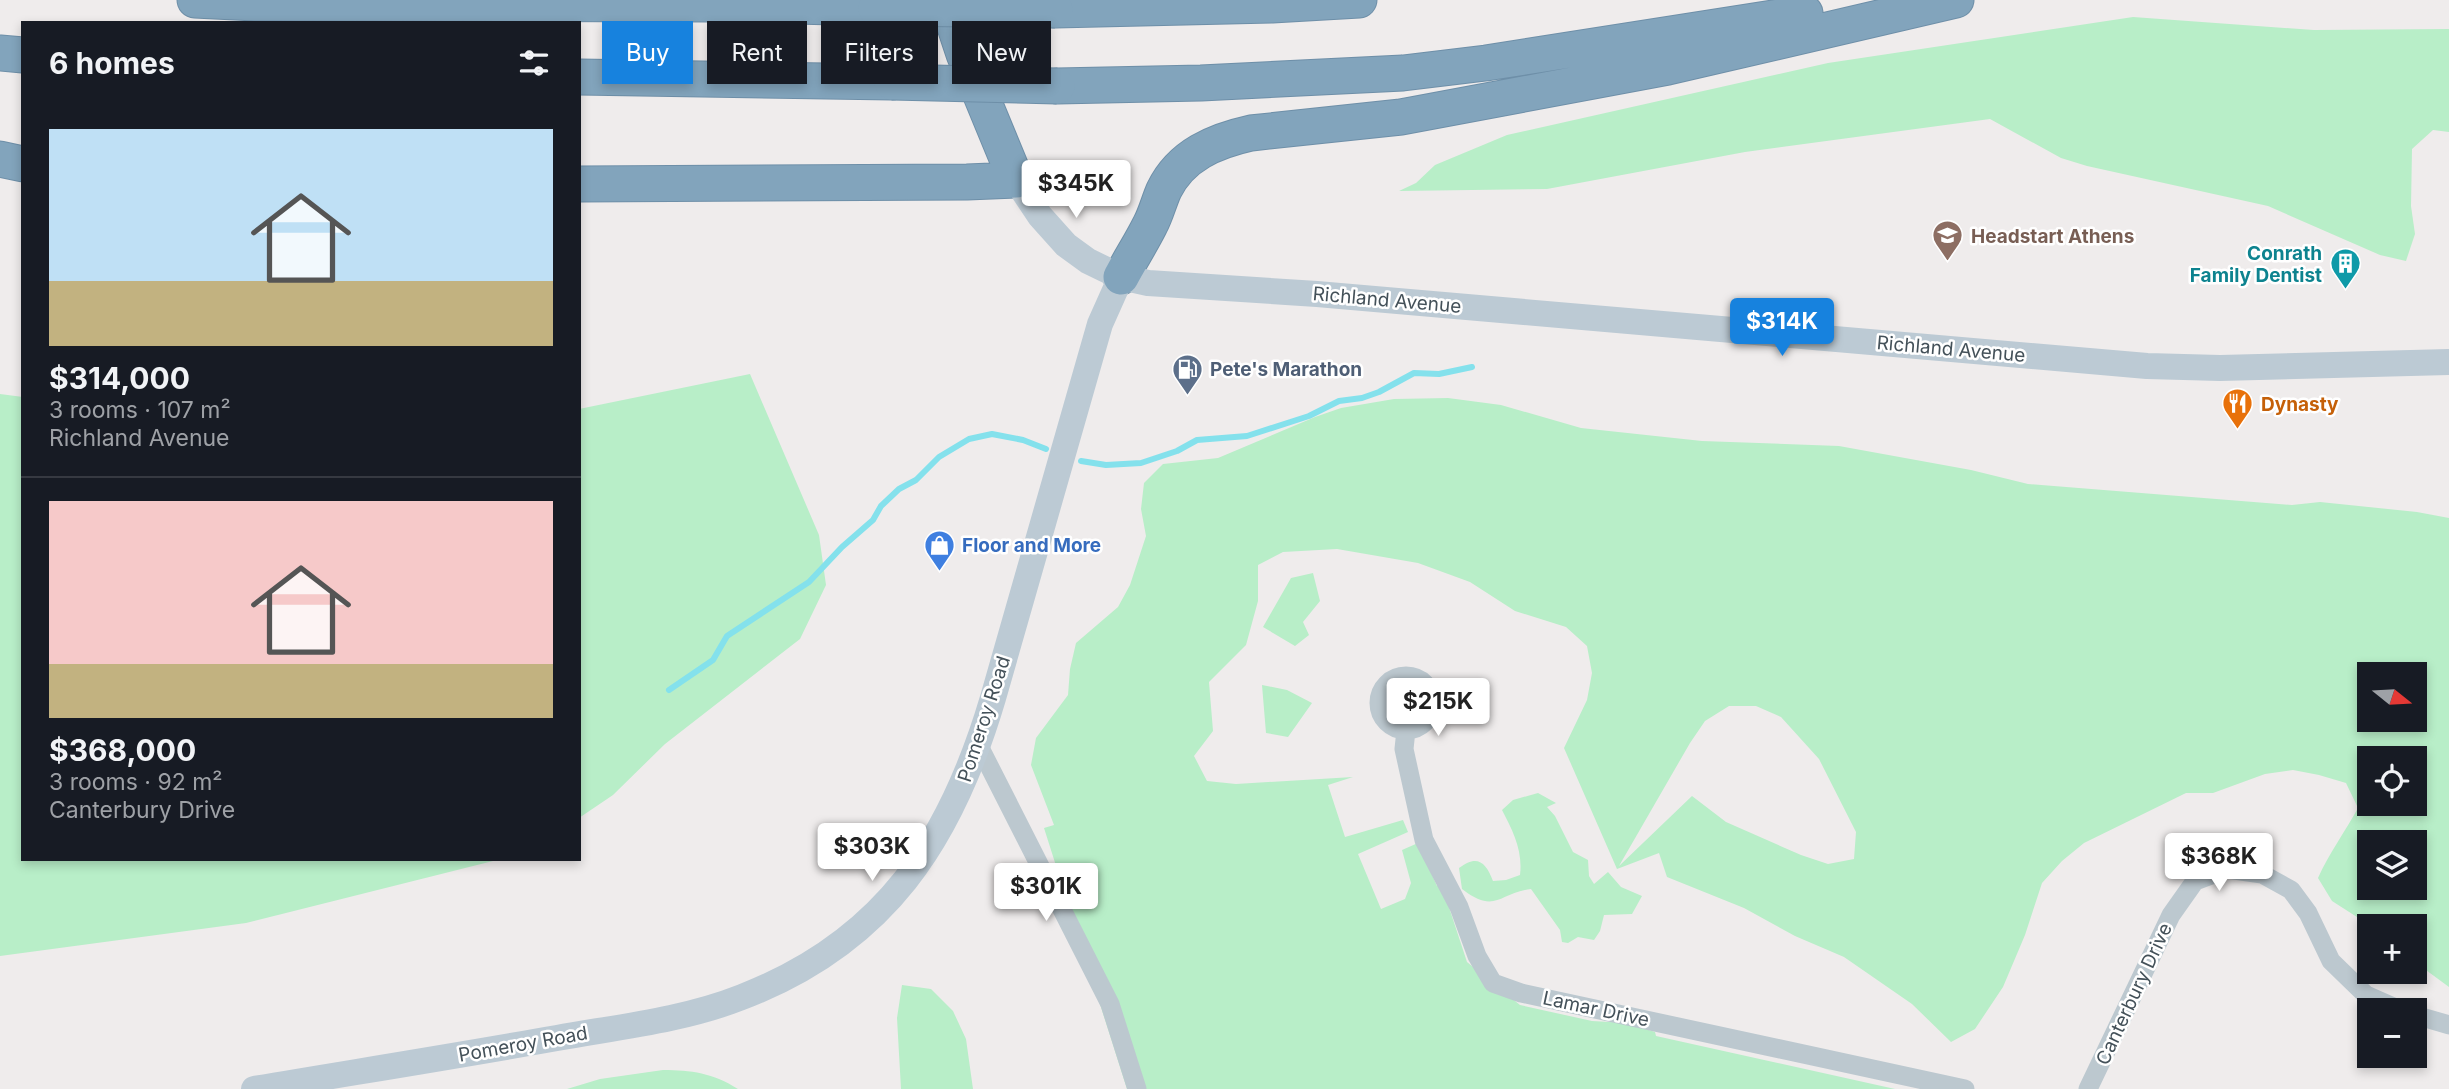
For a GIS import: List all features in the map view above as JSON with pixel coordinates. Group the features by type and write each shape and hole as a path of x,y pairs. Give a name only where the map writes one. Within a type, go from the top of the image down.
{"highway":[{"path":"195,0 351,5 714,4 1055,10 1272,5 1359,0"},
{"path":"581,184 1016,180 964,54 946,0"},
{"path":"581,77 1057,86 1201,83 1403,73 1486,63 1892,0"},
{"path":"1121,277 1150,225 1174,173 1195,153 1236,136 1401,117 1642,72 1956,0"},
{"path":"0,53 21,55"},
{"path":"0,159 21,164"}],"main road":[{"name":"Richland Avenue","path":"1016,180 1040,216 1066,245 1088,261 1121,277 1177,287 1331,295 2147,366 2220,369 2449,362"},
{"name":"Pomeroy Road","path":"254,1089 673,1016 741,997 793,975 826,956 858,930 904,883 942,828 979,746 1100,324 1121,277"}],"street":[{"name":"Lamar Drive","path":"1406,730 1404,749 1424,840 1459,907 1477,956 1493,983 1548,999 1965,1089"},
{"path":"979,746 1110,1004 1137,1089"},
{"name":"Canterbury Drive","path":"2088,1089 2171,915 2195,881 2227,869 2262,874 2291,890 2308,913 2331,961 2365,995 2372,998"},
{"path":"2427,1019 2449,1025"}],"green space":[{"path":"2133,17 2314,30 2449,29 2449,132 2433,130 2412,149 2411,206 2415,234 2406,261 2380,255 2268,206 2061,158 1990,119 1745,152 1547,189 1399,191 1416,183 1435,165 1507,135 1828,63"},
{"path":"750,374 819,535 826,585 800,639 665,744 613,795 581,817 581,409"},
{"path":"0,394 21,397 21,861 493,861 246,923 0,956"},
{"path":"1448,398 1501,405 1581,428 1702,441 1839,446 1971,470 2028,484 2292,505 2320,502 2449,518 2449,987 2427,971 2427,914 2357,914 2357,917 2332,901 2318,878 2357,810 2357,816 2427,816 2427,746 2357,746 2357,806 2346,783 2293,770 2265,774 2213,793 2186,793 2084,843 2062,861 2042,883 2025,935 2003,987 1975,1029 1951,1042 1912,1004 1844,957 1795,936 1744,908 1667,877 1659,853 1617,869 1564,748 1587,700 1592,673 1587,646 1566,627 1515,611 1470,582 1418,563 1337,549 1283,552 1258,565 1258,601 1246,645 1209,682 1213,731 1194,756 1207,781 1236,784 1353,777 1328,785 1345,837 1403,820 1408,832 1358,854 1381,909 1405,899 1411,883 1402,850 1418,843 1437,886 1442,886 1467,962 1520,1005 1592,1021 1627,1023 1655,1032 1656,1036 1895,1089 1127,1089 1044,828 1054,825 1031,765 1036,738 1068,695 1076,643 1118,607 1130,585 1146,536 1141,509 1144,483 1163,464 1218,458 1341,408 1394,399","holes":["1729,706 1756,706 1781,717 1819,759 1856,832 1854,859 1828,864 1801,855 1726,822 1692,796 1619,866 1705,721"]},
{"path":"1313,573 1320,601 1303,622 1309,635 1295,646 1263,627 1291,578"},
{"path":"1262,685 1287,690 1312,703 1288,737 1266,733"},
{"path":"1538,793 1556,803 1547,807 1555,816 1573,852 1588,860 1589,876 1594,884 1608,872 1621,887 1642,896 1632,914 1604,915 1600,931 1594,940 1578,937 1568,943 1562,942 1560,930 1531,889 1497,900 1482,901 1462,889 1459,868 1471,861 1484,865 1493,881 1520,875 1519,849 1502,810 1513,800"},
{"path":"902,985 931,989 953,1011 966,1039 973,1089 901,1089 897,1018"},
{"path":"663,1070 702,1074 720,1079 738,1089 567,1089 600,1079"}],"waterway":[{"path":"1081,461 1106,465 1141,463 1177,451 1197,440 1247,436 1309,416 1339,401 1362,398 1379,392 1414,373 1439,374 1472,367"},
{"path":"669,690 713,660 727,636 809,582 842,547 873,520 881,506 899,489 916,480 939,457 969,439 992,434 1023,440 1046,449"}],"place":[{"name":"Headstart Athens","path":"1948,263"},
{"name":"Conrath Family Dentist","path":"2345,291"},
{"name":"Pete's Marathon","path":"1187,396"},
{"name":"Dynasty","path":"2238,431"},
{"name":"Floor and More","path":"939,572"}]}
